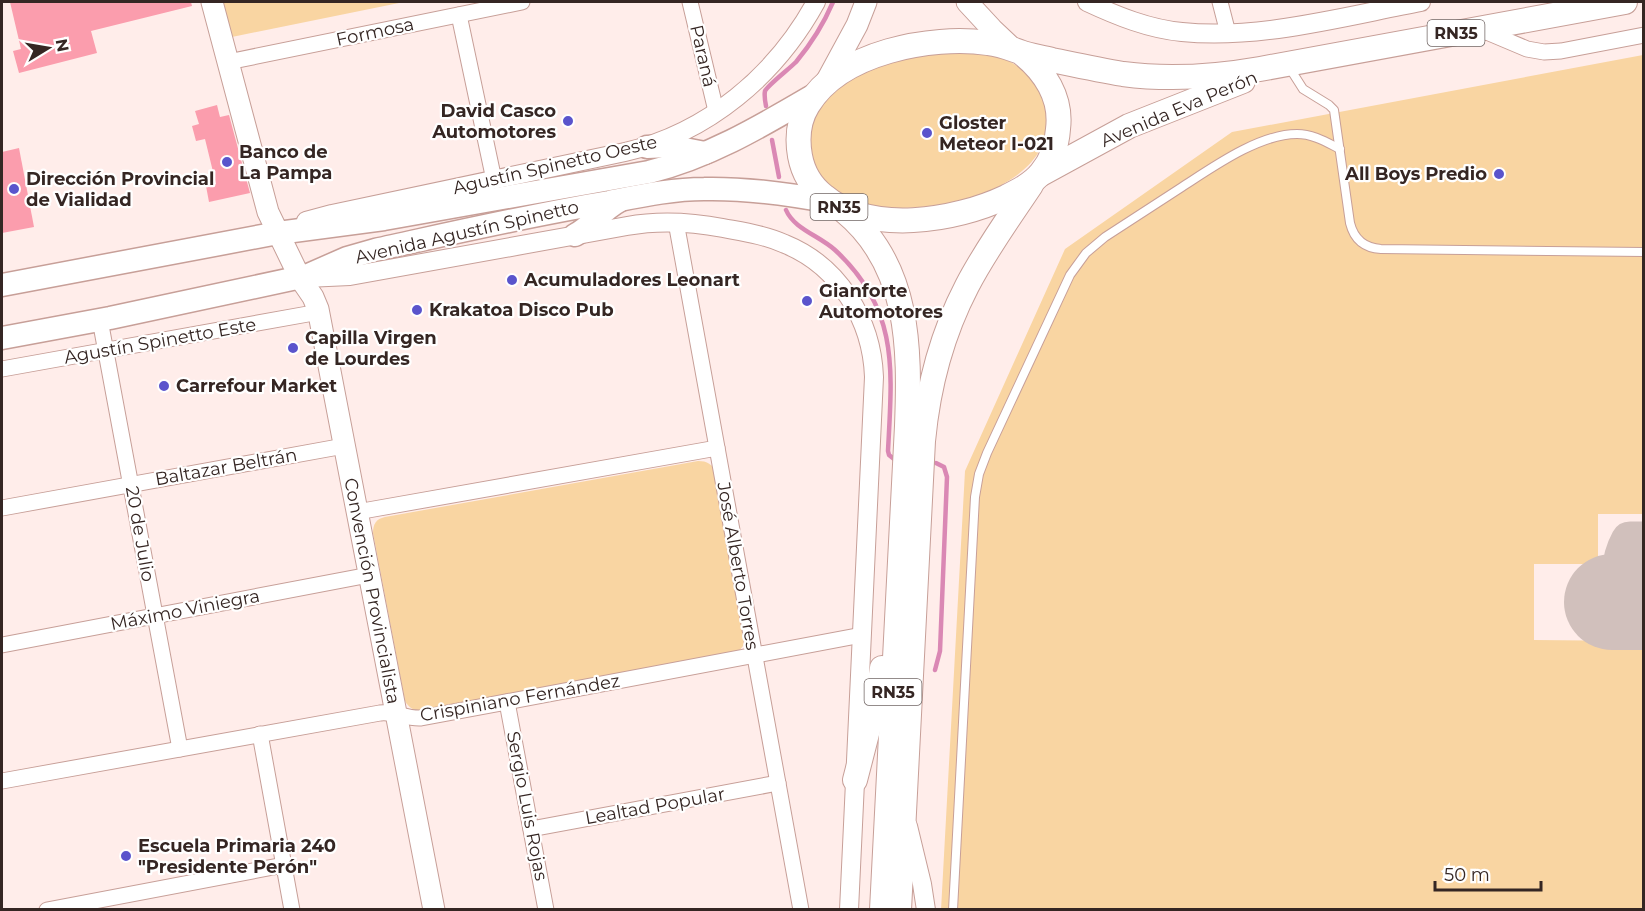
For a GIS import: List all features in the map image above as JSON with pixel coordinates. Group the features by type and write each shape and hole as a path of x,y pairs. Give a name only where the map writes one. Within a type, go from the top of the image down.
{"highway":[{"name":"Avenida Eva Perón","path":"1016,50 1122,74 1206,77 1625,2"},
{"name":"RN35","path":"882,909 908,375 905,333 901,308 890,272 876,246 854,219 820,193 810,182 803,168 799,137 801,121 807,106 820,90 843,71 855,65 901,47 938,42 989,43 1016,50 1034,64 1046,78 1057,103 1058,136 1053,152 990,247 961,299 945,340 929,397 923,441 899,909"},
{"name":"Avenida Eva Perón","path":"1038,177 1108,137 1140,122 1287,64"},
{"name":"RN35","path":"835,204 877,219 928,219 990,203 1013,193 1038,177"},
{"path":"855,780 880,682 888,561 904,475"}],"main road":[{"name":"Convención Provincialista","path":"212,2 267,208 319,312 434,909"},
{"path":"820,90 849,43 866,2"},
{"path":"967,2 1016,50"},
{"name":"Avenida Agustín Spinetto","path":"2,285 278,232 384,219 640,174 674,165 757,129 820,90"},
{"path":"647,147 669,146 705,153"},
{"name":"Avenida Agustín Spinetto","path":"2,338 300,278 352,256 548,212 676,190 762,191 835,204"},
{"path":"575,235 587,228 611,206 624,199"}],"street":[{"name":"Formosa","path":"228,62 522,2"},
{"name":"Paraná","path":"690,2 716,111"},
{"name":"Agustín Spinetto Oeste","path":"278,232 325,216 647,147 678,134 744,92 773,64 798,32 816,2"},
{"path":"1087,2 1108,5 1134,21 1165,30 1197,33 1228,33 1287,27 1421,2"},
{"path":"1220,2 1228,33"},
{"path":"459,15 494,180"},
{"path":"1480,28 1527,49 1544,52 1561,51 1644,35"},
{"path":"300,278 350,276 639,224 676,222 762,235 794,248 811,258 841,287 853,304 868,335 873,356 874,392 849,909"},
{"name":"José Alberto Torres","path":"676,222 801,909"},
{"name":"Agustín Spinetto Este","path":"2,369 319,312"},
{"name":"20 de Julio","path":"100,320 180,749"},
{"name":"Baltazar Beltrán","path":"2,508 344,446"},
{"path":"357,512 717,448"},
{"name":"Máximo Viniegra","path":"2,645 369,575"},
{"name":"Crispiniano Fernández","path":"2,782 380,713 417,718 862,635"},
{"name":"Sergio Luis Rojas","path":"507,702 546,909"},
{"path":"260,735 292,909"},
{"name":"Lealtad Popular","path":"531,829 778,783"},
{"path":"904,808 926,909"},
{"path":"47,909 106,904 284,865"}],"lane":[{"path":"1287,64 1299,85 1329,105 1335,113 1352,228 1357,238 1370,247 1644,252"},
{"path":"953,909 978,482 987,453 1070,275 1086,253 1105,237 1240,152 1276,138 1299,134 1313,136 1340,149"}],"shaded area":[{"path":"217,2 404,2 227,38"},
{"path":"957,52 1007,60 1025,72 1038,89 1047,120 1041,147 1024,169 999,186 968,198 934,206 900,208 870,205 845,198 833,190 819,172 811,152 810,133 825,101 855,77 890,62 925,54"},
{"path":"1643,55 1643,514 1598,514 1598,564 1534,564 1534,640 1643,641 1643,909 941,910 965,471 1065,249 1232,132"},
{"path":"698,461 709,464 715,473 744,639 739,651 422,710 408,706 405,701 373,533 377,521 385,517"}],"building":[{"path":"10,2 191,2 192,6 91,31 97,53 19,73 13,51 21,49"},
{"name":"Banco de La Pampa","path":"217,105 220,117 229,115 250,193 209,202 206,186 216,184 205,139 196,141 192,126 199,124 195,111"},
{"name":"Dirección Provincial de Vialidad","path":"19,148 34,227 2,233 2,152"}],"waterway":[{"path":"766,106 765,91 802,55 833,2"},
{"path":"772,140 779,177"},
{"path":"786,210 801,227 835,250 856,273 871,295 881,319 887,343 891,394 888,451 894,459"},
{"path":"935,670 940,651 947,477 944,467 936,463"}],"taxiway":[{"path":"1644,541 1630,541 1622,569 1629,595 1644,609"}],"runway":[{"path":"1612,602 1644,602"}],"place":[{"name":"David Casco Automotores","path":"568,121"},
{"name":"Gloster Meteor I-021","path":"927,133"},
{"name":"Banco de La Pampa","path":"227,162"},
{"name":"All Boys Predio","path":"1499,174"},
{"name":"Dirección Provincial de Vialidad","path":"14,189"},
{"name":"Acumuladores Leonart","path":"512,280"},
{"name":"Gianforte Automotores","path":"807,301"},
{"name":"Krakatoa Disco Pub","path":"417,310"},
{"name":"Capilla Virgen de Lourdes","path":"293,348"},
{"name":"Carrefour Market","path":"164,386"},
{"name":"Escuela Primaria 240 \"Presidente Perón\"","path":"126,856"}]}
